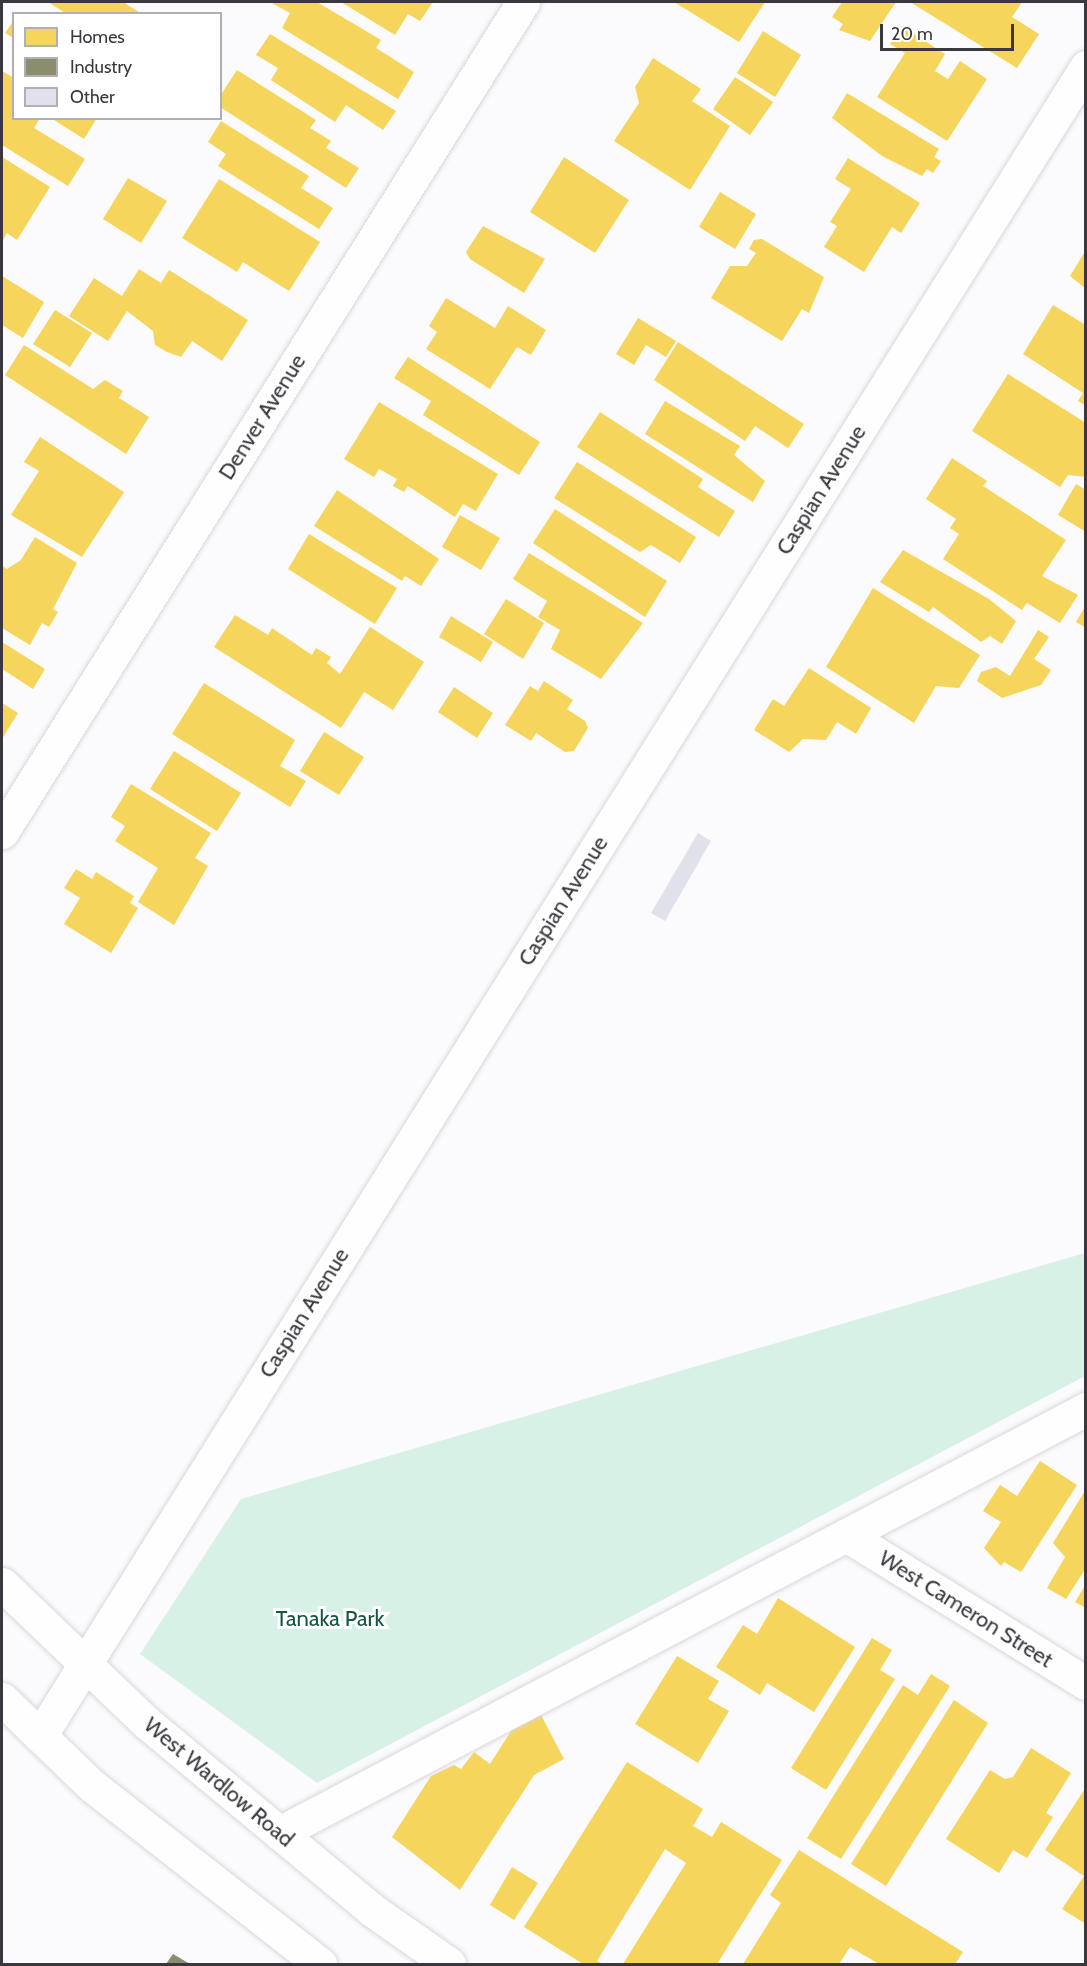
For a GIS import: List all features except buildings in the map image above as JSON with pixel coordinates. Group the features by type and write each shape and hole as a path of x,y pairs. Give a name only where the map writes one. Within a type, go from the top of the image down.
{"street":[{"name":"Denver Avenue","path":"2,832 522,2"},
{"name":"Caspian Avenue","path":"40,1736 1086,67"},
{"path":"279,1833 1086,1409"},
{"name":"West Cameron Street","path":"846,1534 1086,1683"},
{"name":"West Wardlow Road","path":"2,1584 147,1723 372,1910 449,1965"},
{"path":"2,1699 91,1785 320,1965"}],"green space":[{"name":"Tanaka Park","path":"1085,1253 1085,1376 317,1783 140,1654 241,1499"}]}
